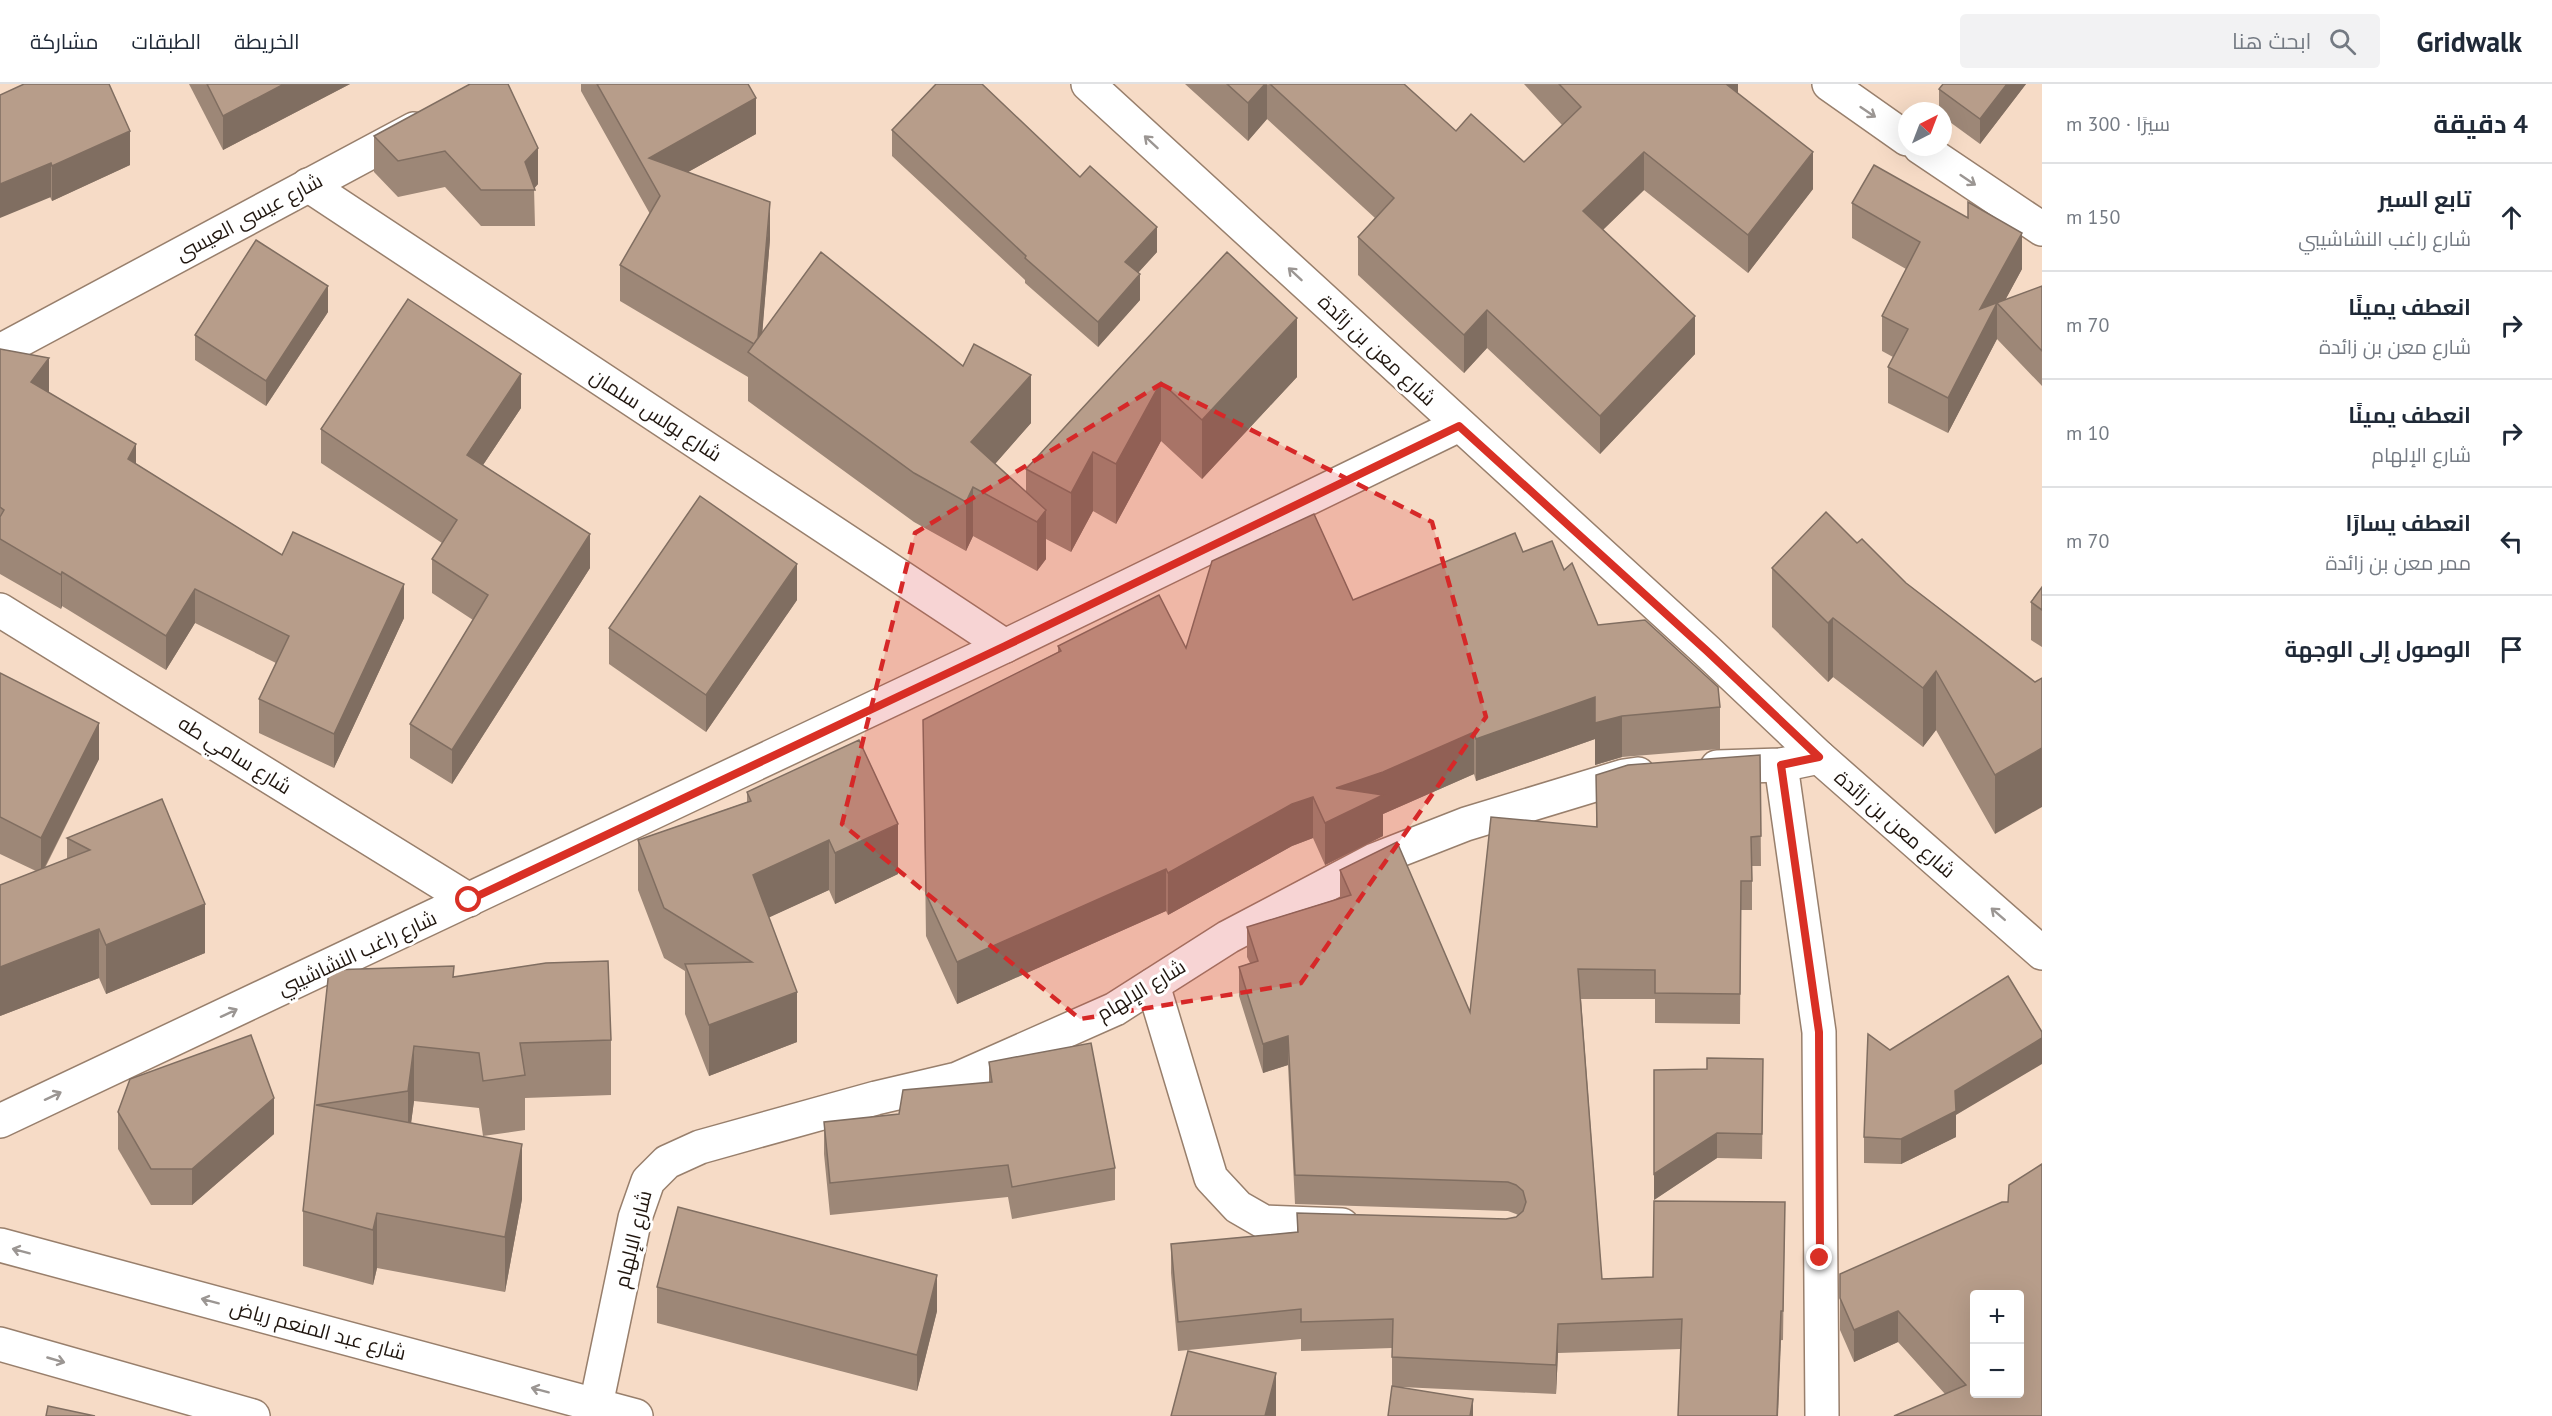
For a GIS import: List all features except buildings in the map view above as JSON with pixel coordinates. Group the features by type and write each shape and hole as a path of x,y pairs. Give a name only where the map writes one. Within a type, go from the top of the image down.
{"street":[{"name":"شارع معن بن زائدة","path":"1088,84 1707,651 1819,757 2042,953"},
{"path":"1829,84 1898,132"},
{"name":"شارع عيسى العيسى","path":"0,351 437,117"},
{"path":"1933,156 2042,229"},
{"name":"شارع بولس سلمان","path":"308,185 1005,646"},
{"name":"شارع راغب النشاشيبي","path":"0,1121 1005,646 1459,426"},
{"name":"شارع سامي طه","path":"0,610 469,900"},
{"name":"شارع الإلهام","path":"596,1405 634,1218 648,1182 666,1162 722,1141 876,1098 957,1079 1115,1009 1228,937 1374,860 1466,824 1624,776 1781,765 1819,757"},
{"path":"1781,765 1819,1032 1822,1416"},
{"path":"1153,985 1211,1178 1238,1208 1264,1222 1368,1226"},
{"name":"شارع عبد المنعم رياض","path":"0,1245 636,1416"},
{"path":"0,1344 253,1416"}],"highlighted area":[{"path":"1161,384 1432,522 1486,717 1301,983 1080,1019 842,824 915,533"}],"route":[{"path":"469,900 1005,646 1459,426 1707,651 1819,757 1781,765 1819,1032 1820,1258"}]}
